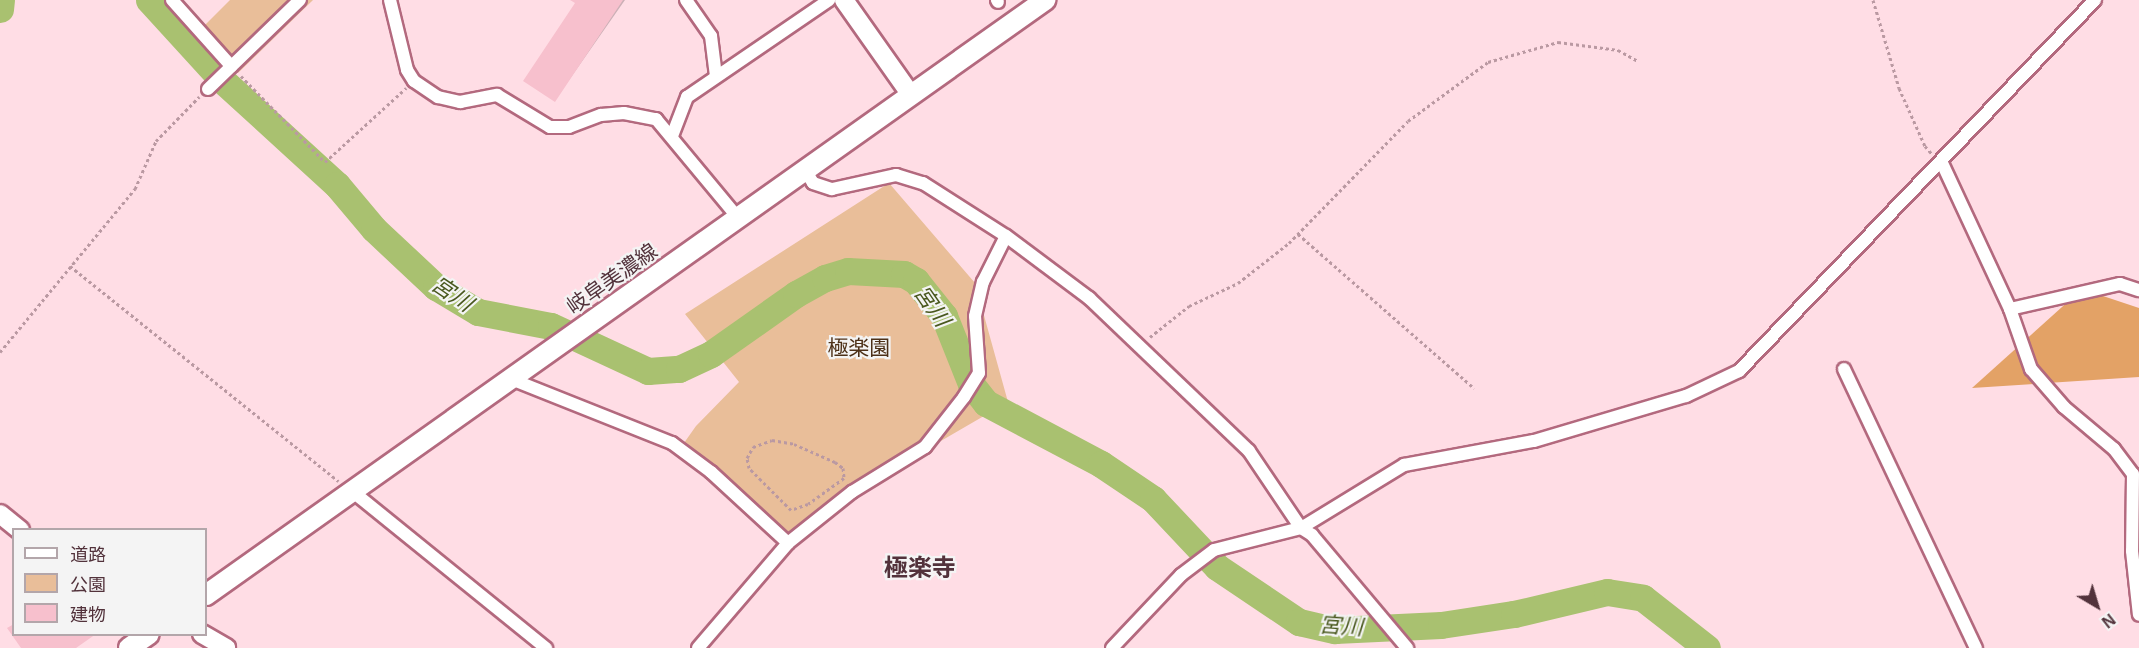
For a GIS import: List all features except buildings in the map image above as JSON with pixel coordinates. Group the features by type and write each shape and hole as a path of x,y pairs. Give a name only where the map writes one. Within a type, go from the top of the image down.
{"main road":[{"name":"岐阜美濃線","path":"207,594 591,322 740,220 805,170 1045,0"},
{"path":"129,648 146,636"}],"street":[{"path":"172,0 228,68"},
{"path":"208,89 300,0"},
{"path":"390,0 399,49 414,81 438,97 460,102 497,95 550,127 569,127 601,114 624,113 656,119 740,220"},
{"path":"686,0 711,36 716,76"},
{"path":"672,136 687,97 829,0"},
{"path":"844,0 911,95"},
{"path":"1112,648 1181,575 1214,550 1302,528 1404,465 1534,441 1719,383 1739,371 1942,163 2095,0"},
{"path":"1942,163 2010,309 2031,369 2064,407 2114,449 2133,474 2132,551 2139,615"},
{"path":"805,170 813,183 832,189 896,175 923,183 1006,236 1089,298 1249,452 1302,528 1312,535 1397,639 1407,648"},
{"path":"698,648 788,543 852,492 925,447 964,397 979,373 975,316 982,282 1006,236"},
{"path":"2010,309 2120,284 2139,290"},
{"path":"1844,369 1976,648"},
{"path":"511,379 672,443 711,472 788,543"},
{"path":"352,491 546,648"},
{"path":"0,514 18,528"},
{"path":"205,636 226,648"}],"path":[{"path":"1873,0 1899,88 1924,146 1942,163"},
{"path":"1139,346 1189,306 1238,283 1298,234 1408,121 1488,62 1558,42 1618,50 1638,61"},
{"path":"228,68 325,162 414,81"},
{"path":"0,352 135,189 156,141 208,89"},
{"path":"1298,234 1474,388"},
{"path":"70,266 352,491"},
{"path":"772,440 794,444 840,465 842,481 808,504 791,510 760,483 747,458 759,443 772,440"}],"green space":[{"path":"230,0 313,0 238,73 200,30"},
{"name":"極楽園","path":"889,183 975,283 1008,402 853,492 788,543 679,450 696,426 739,382 685,314"}],"shaded area":[{"path":"2082,289 2139,308 2139,377 1972,388"}],"waterway":[{"path":"0,9 1,0"},
{"name":"宮川","path":"149,0 222,80 337,185 374,229 436,287 478,312 551,326 648,371 679,369 711,354 796,294 825,278 848,271 904,274 916,281 944,316 971,384 986,403 1101,464 1153,499 1217,567 1299,622 1335,630 1441,625 1514,614 1607,592 1643,598 1707,648"}],"district":[{"name":"極楽寺","path":"920,568"}]}
